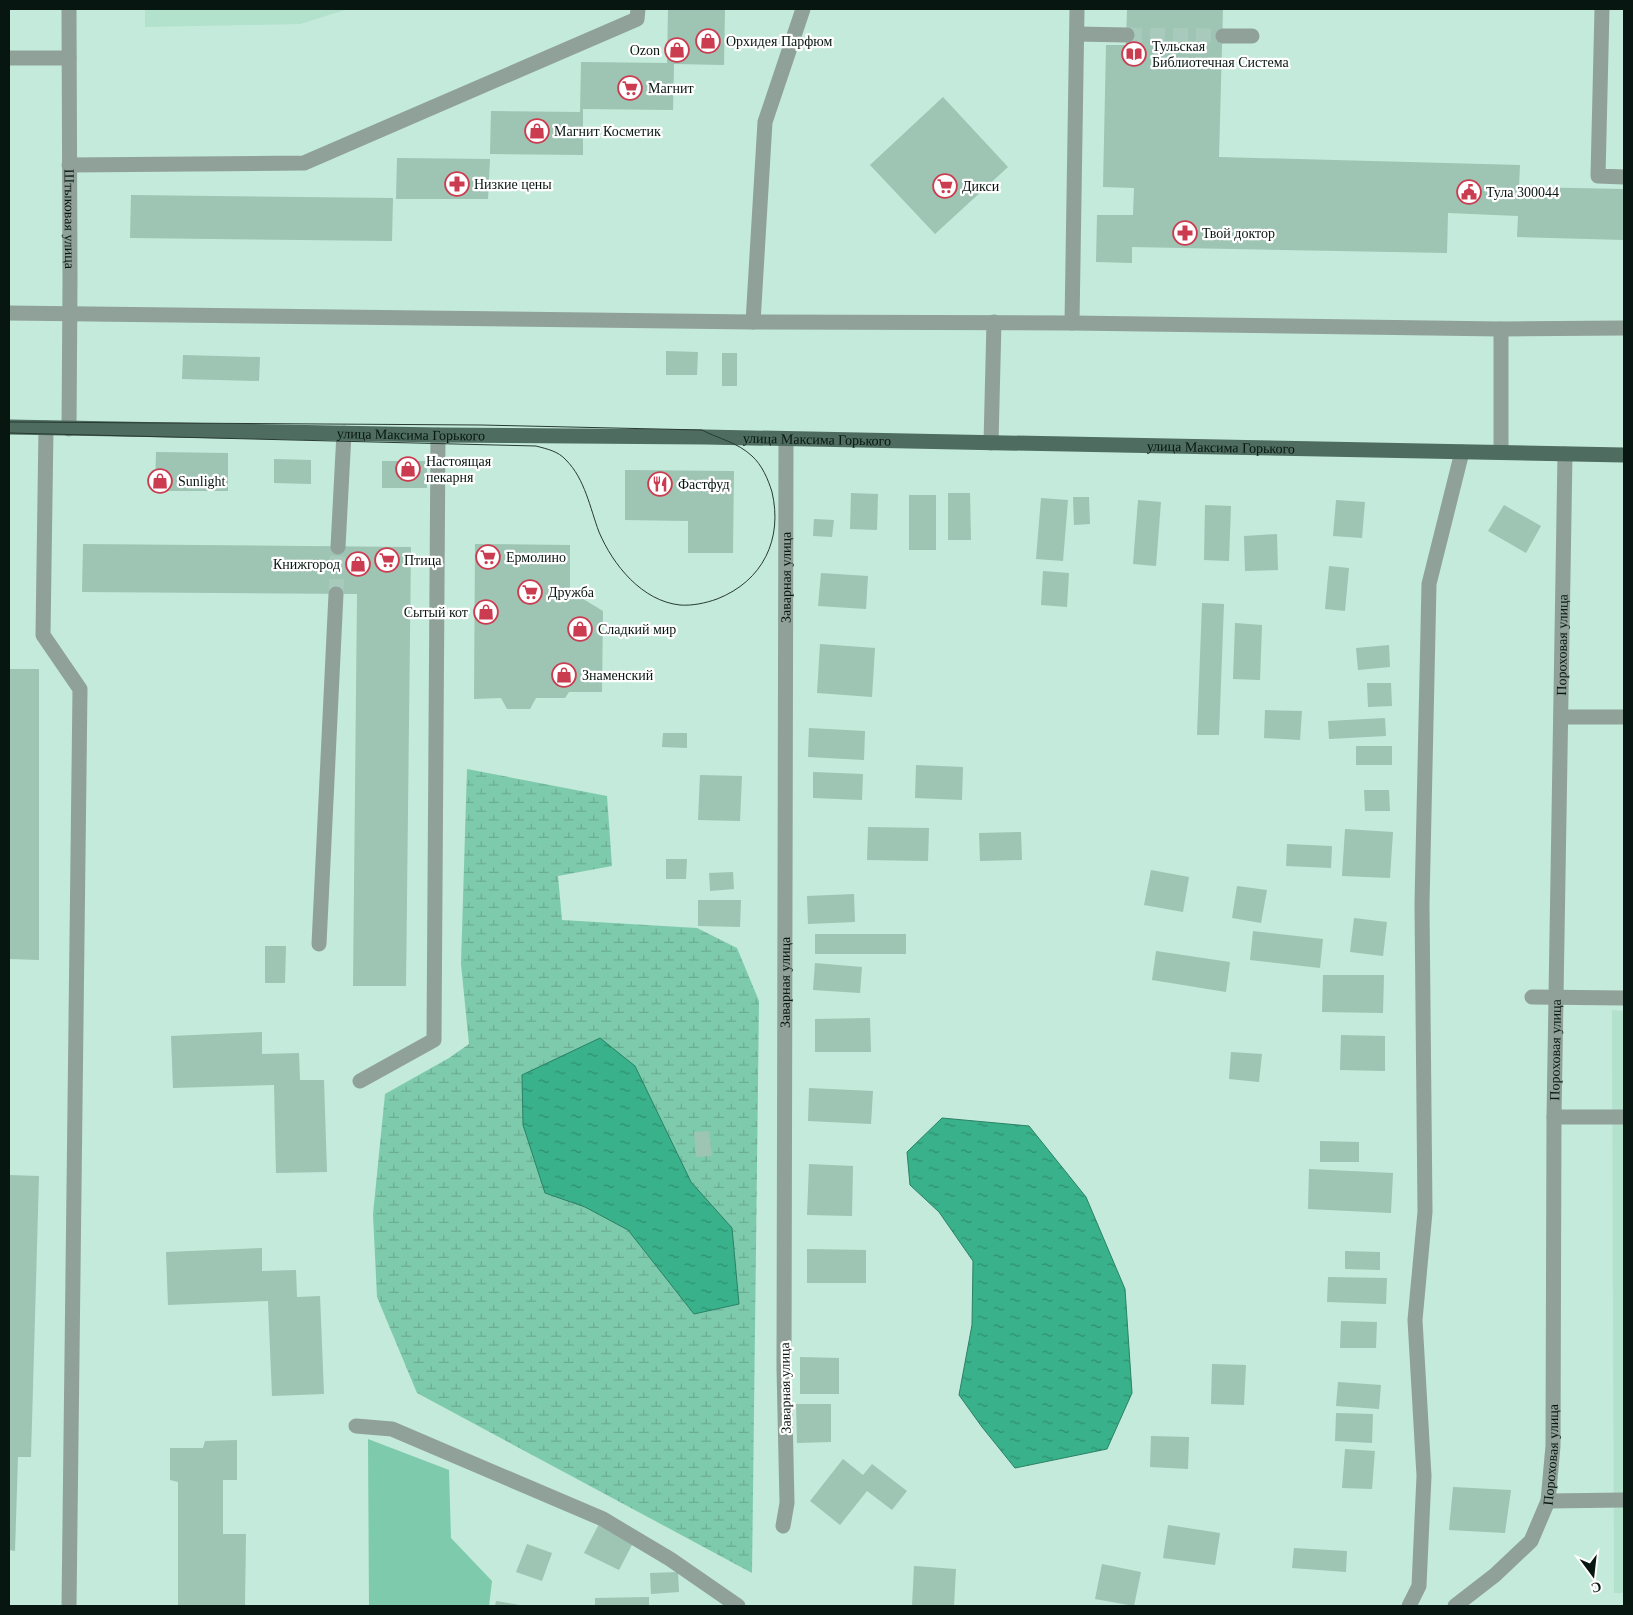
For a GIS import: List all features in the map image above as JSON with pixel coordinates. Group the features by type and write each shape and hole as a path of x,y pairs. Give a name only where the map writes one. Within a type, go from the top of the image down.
{"main road":[{"name":"улица Максима Горького","path":"9,427 1624,455"}],"street":[{"name":"Штыковая улица","path":"69,9 69,429"},
{"path":"69,165 304,163 638,19 638,9"},
{"path":"753,322 765,122 803,9"},
{"path":"1072,323 1077,9"},
{"path":"1602,9 1598,176 1624,177"},
{"path":"1077,34 1126,35"},
{"path":"1222,36 1252,36"},
{"path":"9,58 69,58"},
{"path":"9,313 753,322 994,322 1501,329 1624,328"},
{"path":"991,443 994,322"},
{"path":"1500,452 1501,329"},
{"path":"46,428 43,636 80,689 69,1606"},
{"path":"338,546 344,433"},
{"path":"360,1081 434,1040 438,435"},
{"name":"Заварная улица","path":"783,1526 787,1503 784,1368 786,439"},
{"path":"1409,1606 1419,1586 1424,1476 1415,1320 1425,1212 1422,904 1429,584 1462,452"},
{"name":"Пороховая улица","path":"1454,1606 1495,1575 1531,1541 1548,1501 1553,1446 1554,1117 1565,454"},
{"path":"319,944 336,594"},
{"path":"1561,716 1624,717"},
{"path":"1532,997 1624,998"},
{"path":"1554,1117 1624,1116"},
{"path":"356,1426 392,1429 603,1518 670,1559 738,1606"},
{"path":"1548,1501 1624,1500"}],"shaded area":[{"path":"145,9 348,9 300,24 145,27"},
{"path":"1612,1010 1624,1011 1624,1593 1614,1593"}],"green space":[{"path":"467,769 607,796 612,866 558,876 562,920 697,928 737,948 759,1001 752,1573 417,1393 377,1297 373,1214 385,1094 449,1058 469,1044 461,964"},
{"path":"368,1439 449,1470 451,1538 492,1581 489,1606 369,1606"}],"water":[{"path":"600,1038 635,1066 691,1182 732,1228 739,1304 694,1314 628,1230 585,1207 545,1193 523,1125 522,1075"},
{"path":"942,1118 1029,1126 1086,1197 1125,1289 1132,1393 1107,1449 1015,1468 959,1395 972,1325 973,1261 939,1212 910,1185 907,1152"}],"building":[{"path":"668,9 725,9 724,65 674,64 673,110 583,109 583,155 490,154 491,111 580,112 581,62 667,63"},
{"path":"1127,9 1223,9 1219,157 1520,165 1519,187 1624,189 1624,240 1517,237 1518,216 1448,213 1447,253 1132,247 1132,263 1096,262 1097,215 1133,215 1134,188 1103,187 1106,45 1126,45"},
{"path":"943,97 1008,167 935,234 870,165"},
{"path":"397,158 490,159 488,199 396,199"},
{"path":"131,195 393,198 392,241 130,238"},
{"path":"666,351 698,352 697,375 666,375"},
{"path":"722,353 737,353 737,386 722,386"},
{"path":"183,355 260,357 259,381 182,379"},
{"path":"156,452 228,453 228,491 155,491"},
{"path":"274,459 311,460 311,484 274,483"},
{"path":"382,461 427,461 427,488 382,488"},
{"path":"625,470 734,471 733,553 688,553 688,521 625,520"},
{"path":"851,493 878,494 877,530 850,529"},
{"path":"948,493 970,493 971,540 948,540"},
{"path":"909,495 936,495 936,550 909,550"},
{"path":"1073,497 1089,497 1090,524 1074,525"},
{"path":"1041,498 1068,500 1063,561 1036,559"},
{"path":"1138,500 1161,502 1156,566 1133,564"},
{"path":"1336,500 1365,502 1362,538 1333,536"},
{"path":"1205,505 1231,506 1229,561 1204,560"},
{"path":"1504,505 1541,526 1526,553 1488,531"},
{"path":"814,519 834,520 832,537 813,536"},
{"path":"1277,534 1278,570 1245,571 1244,536"},
{"path":"83,544 411,547 406,986 353,986 357,594 82,592"},
{"path":"475,544 570,545 570,591 603,611 602,692 569,692 565,698 536,698 530,709 507,709 501,698 474,699"},
{"path":"1329,566 1349,568 1345,611 1325,609"},
{"path":"1043,571 1069,573 1067,607 1041,605"},
{"path":"821,573 868,576 866,609 818,606"},
{"path":"1202,603 1224,604 1219,735 1197,735"},
{"path":"1235,623 1262,625 1260,680 1233,679"},
{"path":"820,644 875,648 872,697 817,693"},
{"path":"1389,645 1390,667 1358,670 1356,648"},
{"path":"9,669 39,669 39,960 9,959"},
{"path":"1367,683 1391,683 1392,706 1368,707"},
{"path":"1265,710 1302,711 1300,740 1264,738"},
{"path":"1385,718 1386,736 1329,739 1328,721"},
{"path":"809,728 865,731 864,760 808,757"},
{"path":"663,733 687,733 687,748 662,747"},
{"path":"1356,746 1392,746 1392,765 1356,765"},
{"path":"916,765 963,767 962,800 915,798"},
{"path":"813,772 863,774 862,800 813,798"},
{"path":"700,775 742,776 740,821 698,820"},
{"path":"1364,790 1389,790 1390,811 1365,811"},
{"path":"868,827 929,828 928,861 867,860"},
{"path":"1345,829 1393,832 1390,878 1342,876"},
{"path":"1021,832 1022,860 980,861 979,833"},
{"path":"1287,844 1332,846 1331,868 1286,866"},
{"path":"666,859 687,859 686,879 666,879"},
{"path":"1151,870 1189,877 1183,912 1144,905"},
{"path":"733,872 734,889 710,891 709,873"},
{"path":"1237,886 1267,890 1261,923 1232,918"},
{"path":"854,894 855,922 808,924 807,896"},
{"path":"698,900 741,900 740,927 698,926"},
{"path":"1354,918 1387,922 1383,956 1350,952"},
{"path":"1253,931 1323,939 1320,968 1250,960"},
{"path":"815,934 906,934 906,954 815,954"},
{"path":"265,946 286,946 285,983 265,983"},
{"path":"1156,951 1230,962 1226,992 1152,980"},
{"path":"815,963 862,967 860,993 813,990"},
{"path":"1323,975 1384,975 1383,1013 1322,1012"},
{"path":"870,1018 871,1052 815,1052 815,1019"},
{"path":"262,1032 262,1054 299,1053 300,1080 324,1080 327,1172 276,1173 274,1085 173,1088 171,1036"},
{"path":"1341,1035 1385,1036 1385,1071 1340,1070"},
{"path":"1231,1052 1262,1054 1259,1082 1229,1079"},
{"path":"809,1088 873,1091 871,1124 808,1121"},
{"path":"709,1131 712,1156 696,1157 694,1132"},
{"path":"1320,1141 1359,1142 1359,1162 1320,1162"},
{"path":"809,1164 853,1166 852,1216 807,1215"},
{"path":"1309,1169 1393,1173 1391,1213 1308,1209"},
{"path":"9,1175 39,1176 31,1457 18,1457 15,1551 9,1550"},
{"path":"262,1248 262,1271 296,1270 297,1297 320,1296 324,1394 272,1396 268,1301 168,1305 166,1252"},
{"path":"807,1249 866,1250 866,1283 807,1283"},
{"path":"1345,1251 1380,1252 1380,1270 1345,1269"},
{"path":"1328,1277 1387,1278 1386,1304 1327,1302"},
{"path":"1341,1321 1377,1322 1376,1348 1340,1348"},
{"path":"800,1357 839,1358 839,1394 800,1394"},
{"path":"1212,1364 1246,1365 1244,1405 1211,1404"},
{"path":"1338,1382 1381,1385 1379,1409 1336,1406"},
{"path":"796,1404 831,1404 831,1442 797,1443"},
{"path":"1336,1413 1373,1414 1372,1443 1335,1441"},
{"path":"1151,1436 1189,1437 1188,1469 1150,1467"},
{"path":"237,1440 237,1480 223,1480 223,1534 246,1534 245,1606 178,1606 178,1482 170,1480 170,1448 203,1448 205,1441"},
{"path":"1345,1449 1375,1451 1372,1489 1342,1488"},
{"path":"843,1459 863,1475 872,1464 907,1491 892,1510 867,1491 840,1525 810,1501"},
{"path":"1453,1487 1511,1490 1505,1533 1449,1530"},
{"path":"599,1524 634,1541 619,1570 584,1553"},
{"path":"1168,1525 1220,1533 1215,1565 1163,1558"},
{"path":"527,1544 552,1553 542,1581 516,1572"},
{"path":"1294,1548 1347,1551 1346,1572 1292,1568"},
{"path":"1102,1564 1141,1572 1134,1606 1095,1599"},
{"path":"914,1566 956,1569 954,1606 912,1606"},
{"path":"678,1572 679,1592 651,1594 650,1573"},
{"path":"649,1597 649,1606 595,1606 595,1598"},
{"path":"496,1601 520,1605 520,1606 495,1606"}],"tunnel":[{"path":"1127,35 1223,36"},
{"path":"336,594 338,547"}],"tram line":[{"path":"9,422 481,425 702,430 740,447 759,464 767,477 772,492 775,526 772,542 766,556 758,570 747,581 717,599 699,604 680,605 653,597 630,579 612,557 605,544 590,504 573,468 559,454 536,446 9,433"}],"place":[{"name":"Орхидея Парфюм","path":"708,41"},
{"name":"Ozon","path":"677,50"},
{"name":"Тульская Библиотечная Система","path":"1134,54"},
{"name":"Магнит","path":"630,88"},
{"name":"Магнит Косметик","path":"537,131"},
{"name":"Низкие цены","path":"457,184"},
{"name":"Дикси","path":"945,186"},
{"name":"Тула 300044","path":"1469,192"},
{"name":"Твой доктор","path":"1185,233"},
{"name":"Настоящая пекарня","path":"408,469"},
{"name":"Sunlight","path":"160,481"},
{"name":"Фастфуд","path":"660,484"},
{"name":"Ермолино","path":"488,557"},
{"name":"Птица","path":"387,560"},
{"name":"Книжгород","path":"358,564"},
{"name":"Дружба","path":"530,592"},
{"name":"Сытый кот","path":"486,612"},
{"name":"Сладкий мир","path":"580,629"},
{"name":"Знаменский","path":"564,675"}]}
